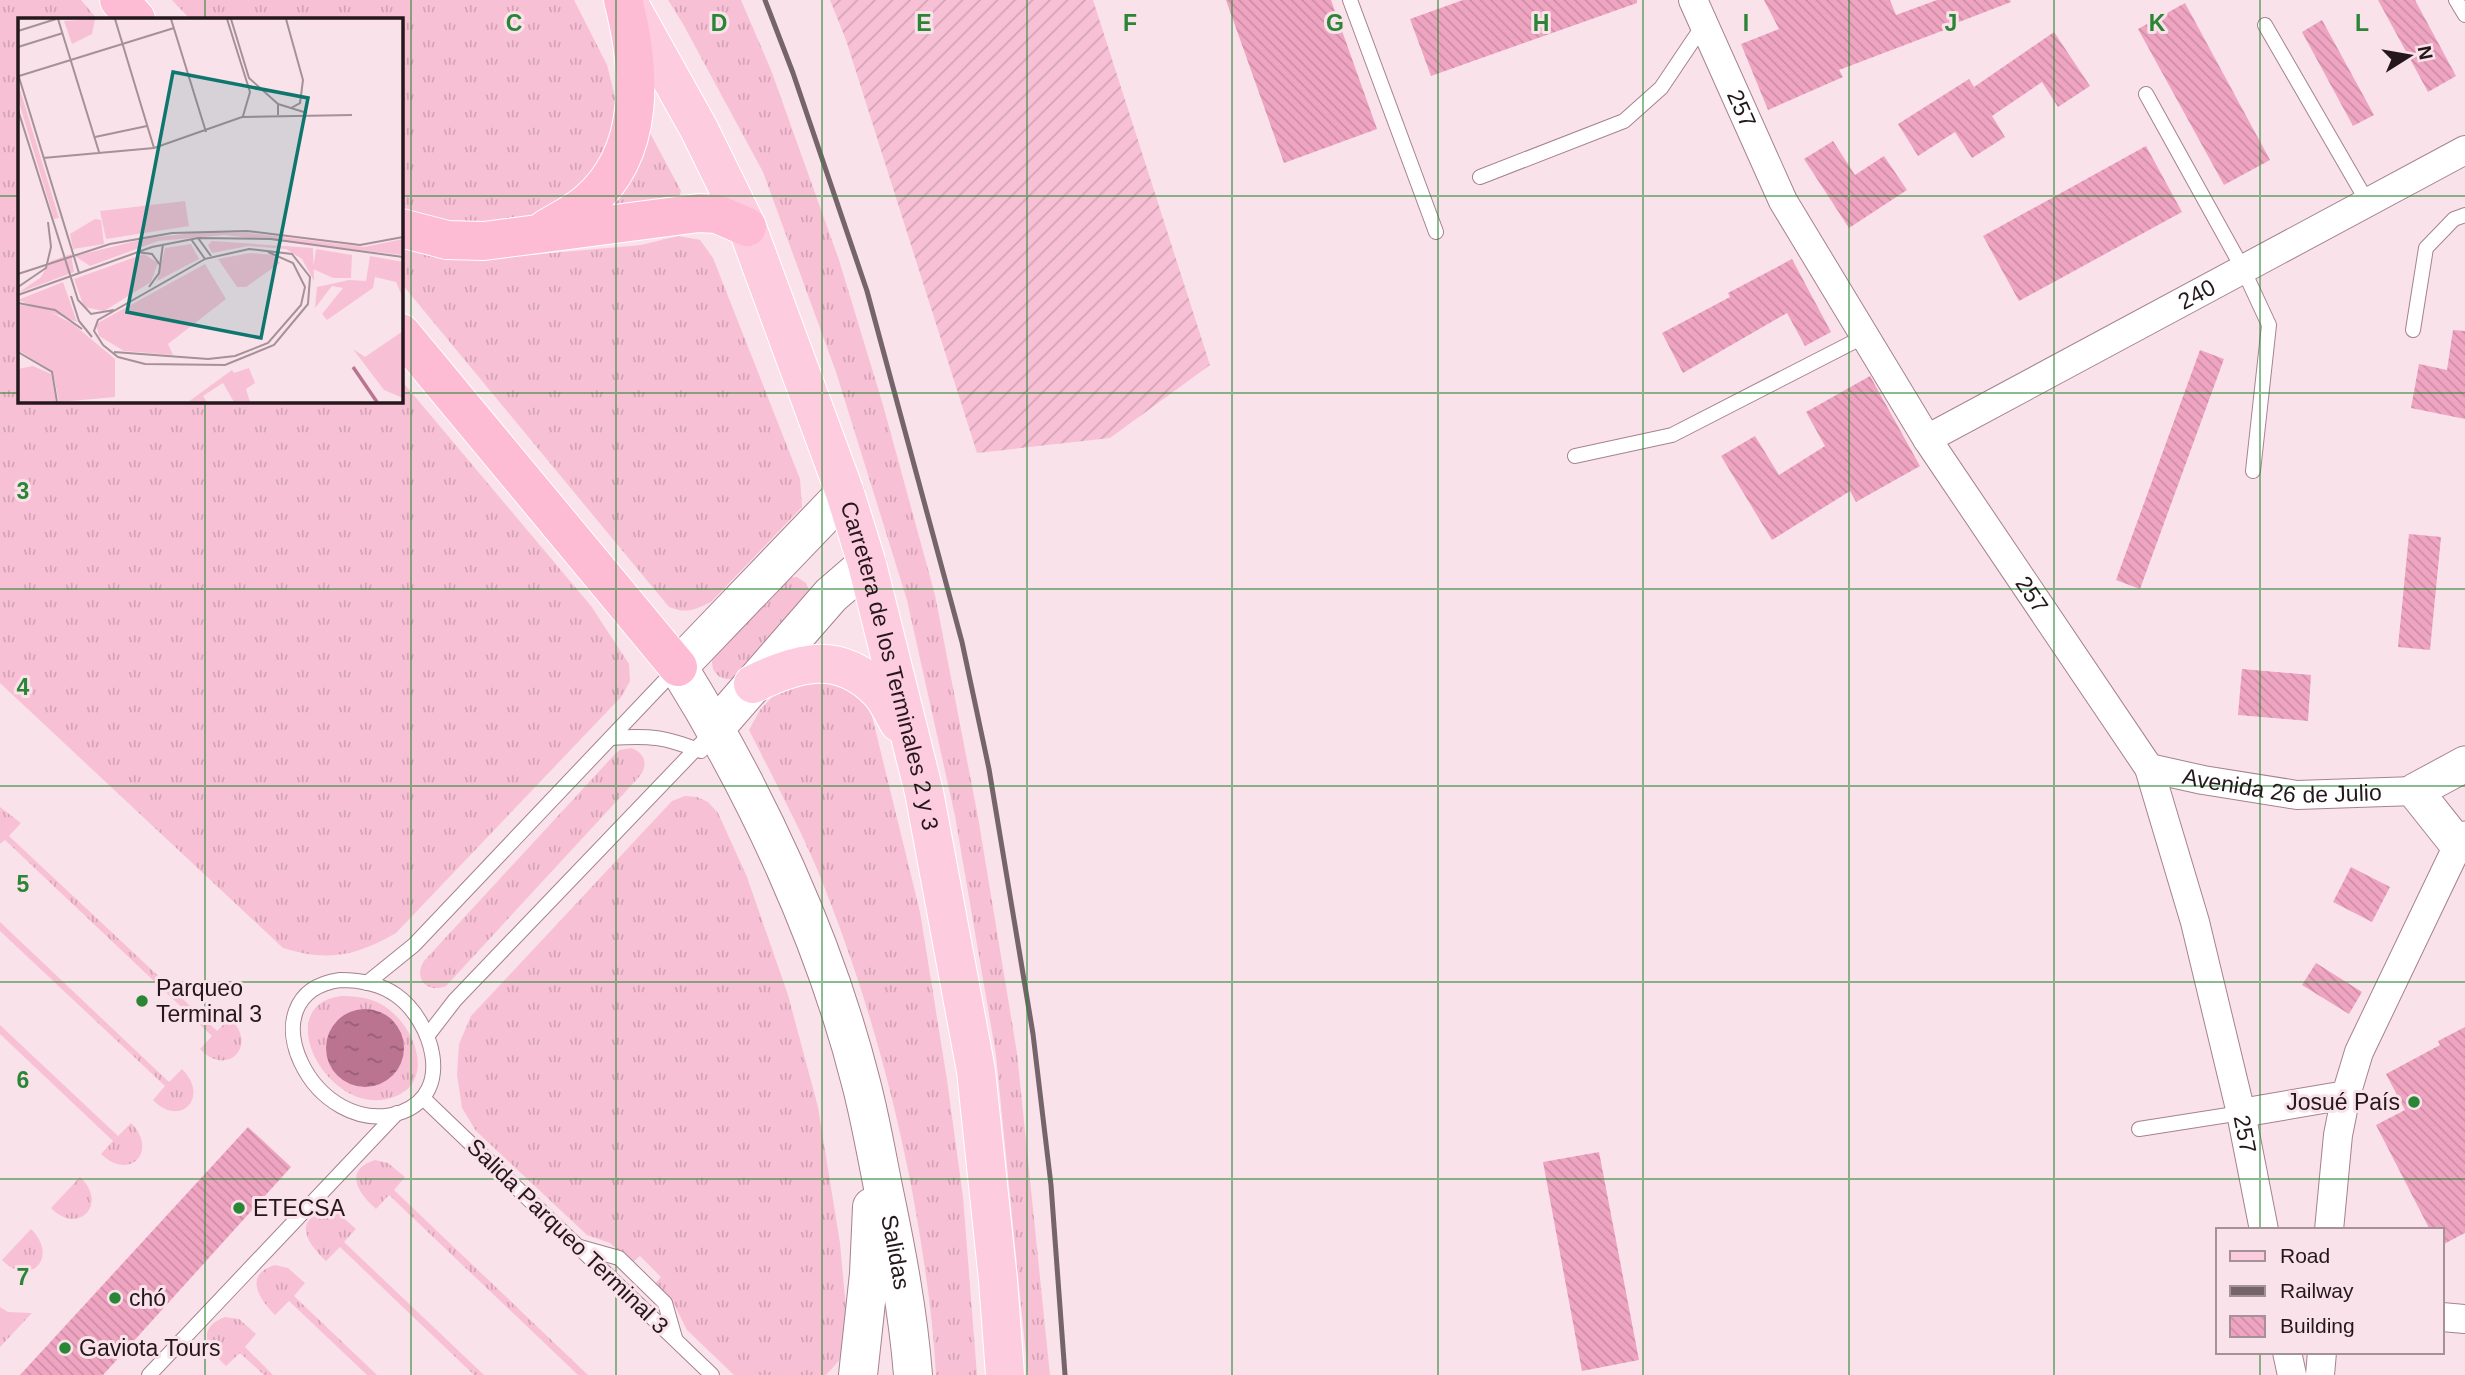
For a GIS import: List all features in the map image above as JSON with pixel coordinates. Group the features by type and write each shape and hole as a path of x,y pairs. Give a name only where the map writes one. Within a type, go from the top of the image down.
{"highway":[{"path":"119,0 135,18"},
{"path":"536,235 587,203 601,189 618,165 628,141 634,114 635,64 625,0"},
{"path":"402,228 447,240 484,241 685,214 717,214 747,227"},
{"path":"402,334 678,667"}],"main road":[{"name":"Carretera de los Terminales 2 y 3","path":"625,0 699,128 747,227 845,494 867,564 912,743 942,885 976,1070 1005,1375"},
{"path":"845,494 678,667 706,738 733,763 795,891 842,1019 861,1083 871,1128 872,1237 858,1375"},
{"path":"706,738 831,595 867,564"},
{"path":"753,684 794,666 835,664 853,672 880,691 912,743"},
{"name":"Salidas","path":"871,1128 900,1266 910,1332 913,1375"}],"street":[{"name":"257","path":"1698,12 1783,201 1927,439 2150,768 2195,922 2241,1113 2264,1228"},
{"name":"240","path":"1927,439 2465,150"},
{"name":"Avenida 26 de Julio","path":"2150,768 2203,780 2297,795 2415,791 2465,764"},
{"name":"Avenida 26 de Julio","path":"2329,1228 2338,1135 2359,1052 2462,842 2415,791"},
{"path":"2241,1113 2346,1095"},
{"path":"2444,1317 2465,1319"},
{"path":"2287,1354 2292,1375"},
{"path":"2320,1375 2322,1354"}],"lane":[{"path":"1350,0 1436,232"},
{"path":"2456,0 2465,15"},
{"path":"1480,177 1623,121 1661,88 1698,12"},
{"path":"2264,25 2368,203"},
{"path":"2146,94 2243,269 2269,325 2253,471"},
{"path":"2413,330 2426,248 2454,219 2465,215"},
{"path":"1575,456 1672,435 1865,336"},
{"path":"367,983 414,945 678,667"},
{"path":"611,738 648,735 674,741 706,738"},
{"path":"428,1035 455,1000 706,738"},
{"path":"340,980 367,983 395,994 408,1005 428,1035 433,1074 423,1098 413,1106 384,1116 357,1113 329,1100 314,1086 303,1069 293,1036 294,1019 300,1001 311,989 325,982 340,980"},
{"name":"Salida Parqueo Terminal 3","path":"423,1098 712,1375"},
{"path":"149,1375 397,1113"},
{"path":"2139,1129 2241,1113"},
{"path":"844,1375 862,1338"}],"green space":[{"path":"0,0 81,0 96,18 18,18 18,402 402,402 402,381 591,606 629,664 630,681 622,696 396,933 355,952 328,955 314,955 283,948 0,683"},
{"path":"172,0 574,0 607,65 616,101 607,152 572,199 516,223 451,222 402,208 402,18 189,18"},
{"path":"668,0 741,0 771,70 839,260 883,405 935,595 978,817 1017,1053 1050,1375 1028,1375 996,1055 955,816 907,600 836,372 763,172"},
{"path":"830,0 1093,0 1210,365 1110,438 977,453 846,40"},
{"path":"650,133 681,191 677,204 608,214 626,187"},
{"path":"678,236 700,240 713,258 800,479 802,507 711,602 686,611 669,607 402,284 402,246 486,259 641,245"},
{"path":"797,577 806,583 810,593 733,679 716,674 712,666 713,656 786,578"},
{"path":"831,674 870,708 920,912 963,1197 977,1375 936,1375 928,1288 914,1201 906,1158 874,1032 848,950 817,869 749,730 760,710 781,687"},
{"path":"631,748 640,753 644,760 644,768 639,777 446,986 433,988 424,983 420,973 424,961 616,753"},
{"path":"685,796 708,802 718,813 747,877 788,995 818,1107 840,1243 848,1331 845,1354 826,1375 734,1375 687,1330 675,1306 654,1285 661,1277 640,1256 632,1263 610,1243 587,1235 476,1131 462,1108 457,1075 459,1044 471,1016 672,801"},
{"path":"0,807 21,823 9,836 217,1031 230,1018 241,1039 236,1055 220,1060 210,1057 200,1049 212,1036 5,840 0,844"},
{"path":"0,922 169,1082 182,1069 193,1090 188,1106 173,1111 163,1108 153,1100 165,1086 0,931"},
{"path":"341,996 377,1002 398,1018 407,1030 414,1044 417,1071 412,1083 403,1093 387,1099 365,1099 344,1090 327,1075 314,1056 308,1036 310,1018 320,1004"},
{"path":"0,1025 118,1136 131,1123 142,1144 137,1160 122,1165 101,1154 113,1141 0,1034"},
{"path":"375,1160 388,1163 405,1177 394,1190 588,1375 578,1375 389,1195 376,1209 364,1197 356,1176 359,1170"},
{"path":"80,1177 92,1197 91,1206 80,1218 61,1216 51,1208"},
{"path":"324,1211 338,1213 356,1229 344,1242 484,1375 474,1375 340,1247 326,1261 320,1255 310,1241 306,1228 308,1221"},
{"path":"31,1229 39,1240 42,1259 38,1266 31,1270 12,1268 2,1260"},
{"path":"275,1265 288,1268 305,1283 294,1296 377,1375 367,1375 289,1301 275,1315 269,1309 257,1288 257,1281 265,1269"},
{"path":"0,1307 8,1312 32,1313 0,1347"},
{"path":"225,1317 239,1319 256,1334 245,1347 273,1375 264,1375 240,1353 226,1366 214,1353 207,1334 215,1322"}],"water":[{"path":"357,1009 373,1009 387,1015 398,1026 404,1040 404,1056 398,1070 387,1081 373,1087 357,1087 343,1081 332,1070 326,1056 326,1040 332,1026 343,1015"}],"building":[{"path":"1226,0 1331,0 1377,129 1284,163"},
{"path":"1463,0 1637,0 1637,3 1431,76 1410,19"},
{"path":"1764,0 1890,0 1896,15 1937,0 2011,2 1839,70 1843,77 1768,110 1741,44 1779,29"},
{"path":"2378,0 2415,0 2456,76 2428,92"},
{"path":"2185,3 2270,160 2224,185 2138,29"},
{"path":"2322,20 2374,115 2353,126 2302,32"},
{"path":"2054,32 2090,86 2058,107 2042,82 1992,116 2005,137 1972,158 1955,132 1918,156 1898,124 1969,79 1974,87"},
{"path":"1833,141 1855,175 1884,156 1907,190 1849,228 1804,159"},
{"path":"2146,146 2182,212 2019,301 1983,236"},
{"path":"1792,259 1831,332 1805,346 1787,313 1683,373 1662,333 1730,297 1728,293"},
{"path":"2453,330 2465,331 2465,419 2411,408 2419,364 2447,370"},
{"path":"2200,350 2224,359 2140,589 2116,580"},
{"path":"1870,376 1920,466 1856,502 1850,491 1772,540 1721,456 1755,436 1779,475 1825,446 1806,412"},
{"path":"2409,534 2441,537 2430,650 2398,647"},
{"path":"2242,669 2311,675 2308,721 2238,715"},
{"path":"2351,867 2390,887 2372,922 2333,902"},
{"path":"2316,963 2362,992 2349,1014 2302,985"},
{"path":"2465,1027 2465,1233 2444,1244 2444,1228 2429,1228 2376,1125 2405,1110 2386,1074 2440,1045 2438,1041"},
{"path":"248,1127 291,1167 103,1375 20,1375"},
{"path":"1599,1152 1639,1360 1582,1371 1543,1162"}],"railway":[{"path":"765,0 793,73 867,291 962,642 989,769 1033,1034 1051,1185 1065,1375"}],"place":[{"name":"Parqueo Terminal 3","path":"142,1001"},
{"name":"Josué País","path":"2414,1102"},
{"name":"ETECSA","path":"239,1208"},
{"name":"chó","path":"115,1298"},
{"name":"Gaviota Tours","path":"65,1348"}]}
